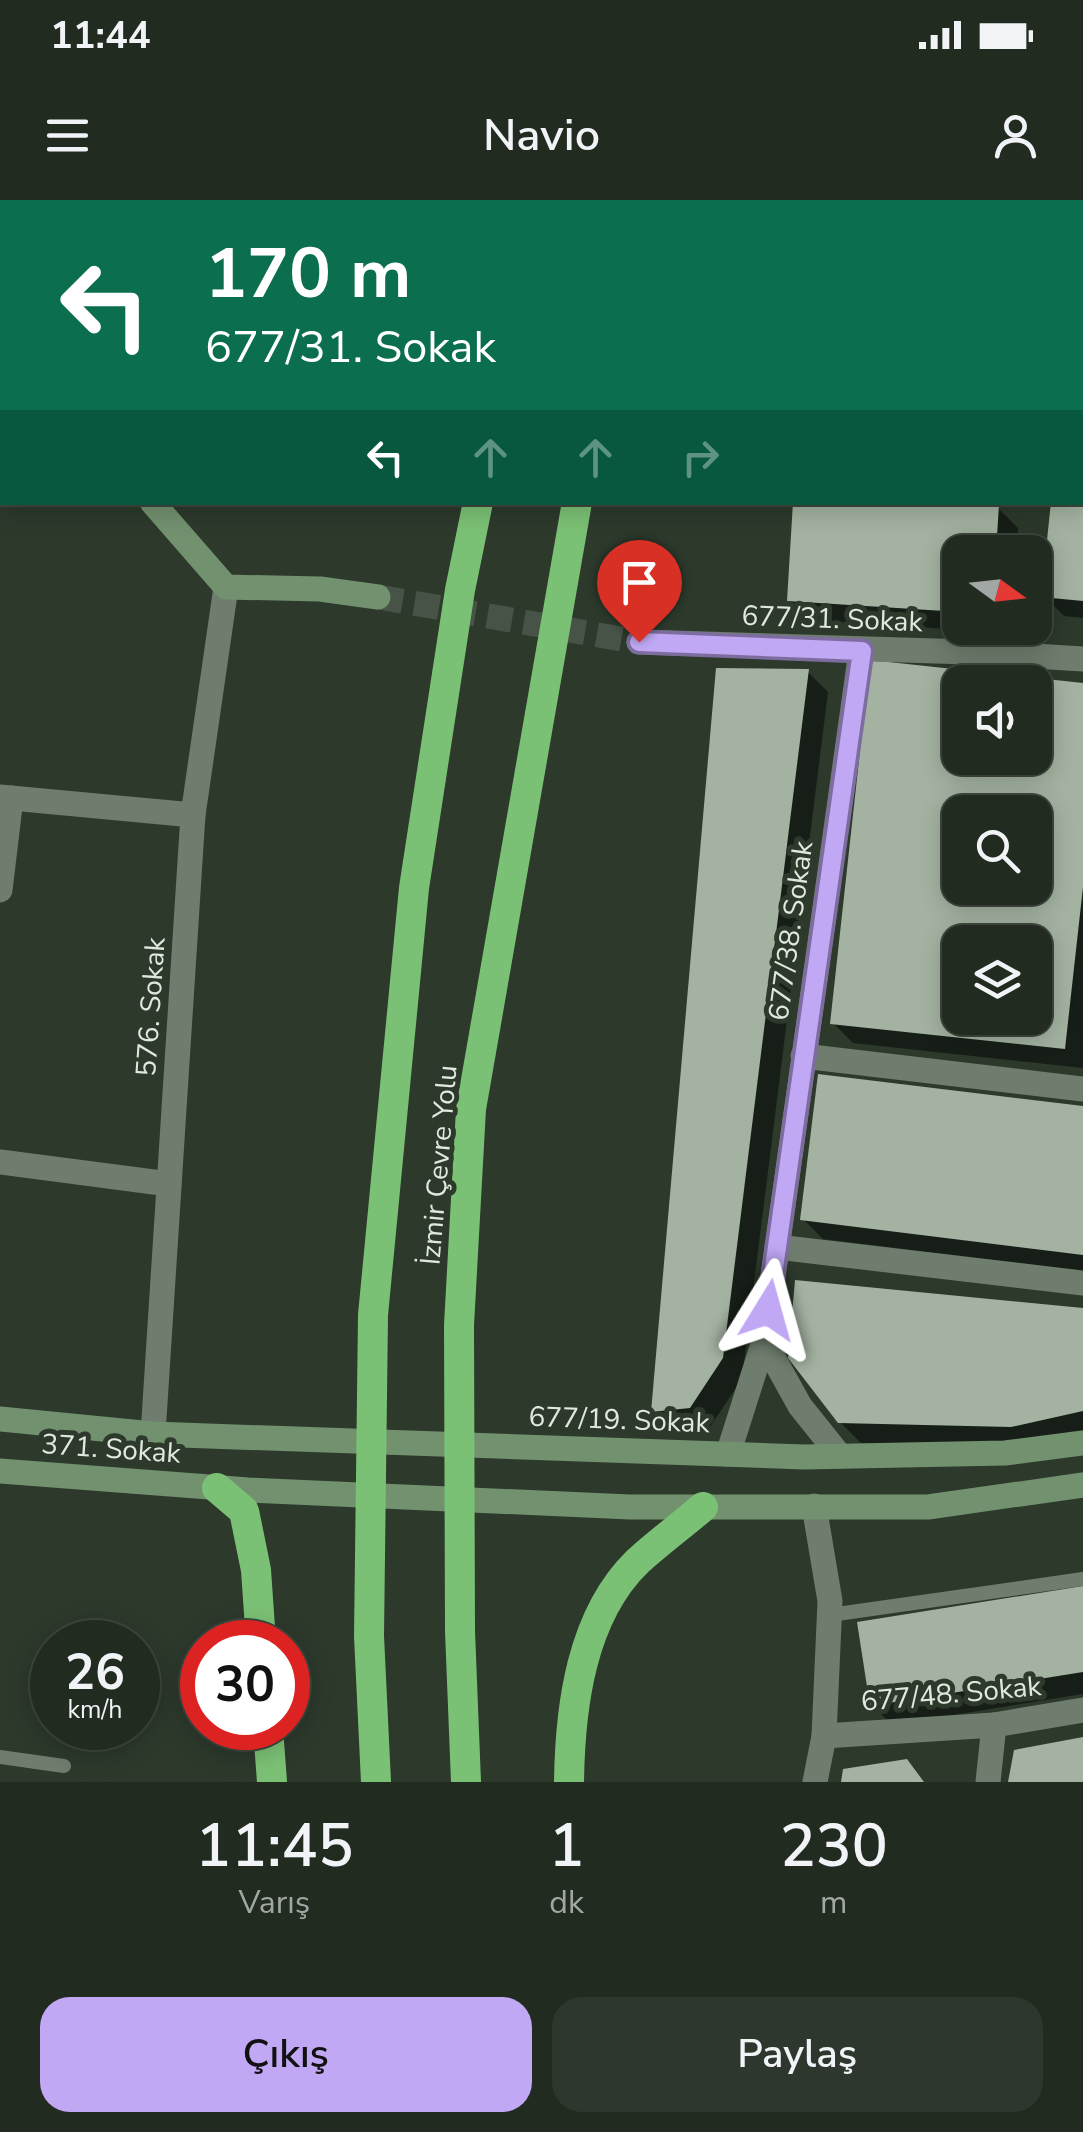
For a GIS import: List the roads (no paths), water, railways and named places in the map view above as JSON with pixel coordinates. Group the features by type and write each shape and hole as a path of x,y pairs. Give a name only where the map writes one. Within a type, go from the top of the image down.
{"highway":[{"name":"İzmir Çevre Yolu","path":"376,1782 369,1636 372,1316 414,888 460,590 477,505"},
{"name":"İzmir Çevre Yolu","path":"466,1782 460,1630 459,1325 471,1109 577,505"},
{"path":"217,1488 244,1511 256,1570 259,1620"},
{"path":"569,1782 570,1726 595,1621 636,1563 703,1507"},
{"path":"270,1750 272,1782"}],"main road":[{"path":"155,505 226,587 320,589 378,597"},
{"name":"371. Sokak","path":"0,1418 153,1434"},
{"name":"677/19. Sokak","path":"153,1434 840,1456 1005,1452 1083,1442"},
{"name":"371. Sokak","path":"0,1471 217,1488"},
{"path":"217,1488 630,1507 928,1507 1083,1485"}],"street":[{"name":"576. Sokak","path":"153,1434 193,815 226,587"},
{"name":"677/31. Sokak","path":"639,642 1083,659"},
{"name":"677/38. Sokak","path":"728,1454 764,1342 862,651"},
{"path":"0,890 5,798 193,815"},
{"path":"803,1056 1083,1089"},
{"path":"0,1162 170,1184"},
{"path":"777,1247 1083,1282"},
{"path":"764,1342 800,1406 840,1456"},
{"path":"814,1506 830,1601 824,1736 815,1782"},
{"name":"677/48. Sokak","path":"824,1736 994,1725 1083,1710"},
{"path":"988,1782 994,1725"}],"lane":[{"path":"830,1615 1083,1579"},
{"path":"0,1757 64,1766"}],"tunnel":[{"path":"378,597 639,642"}]}
